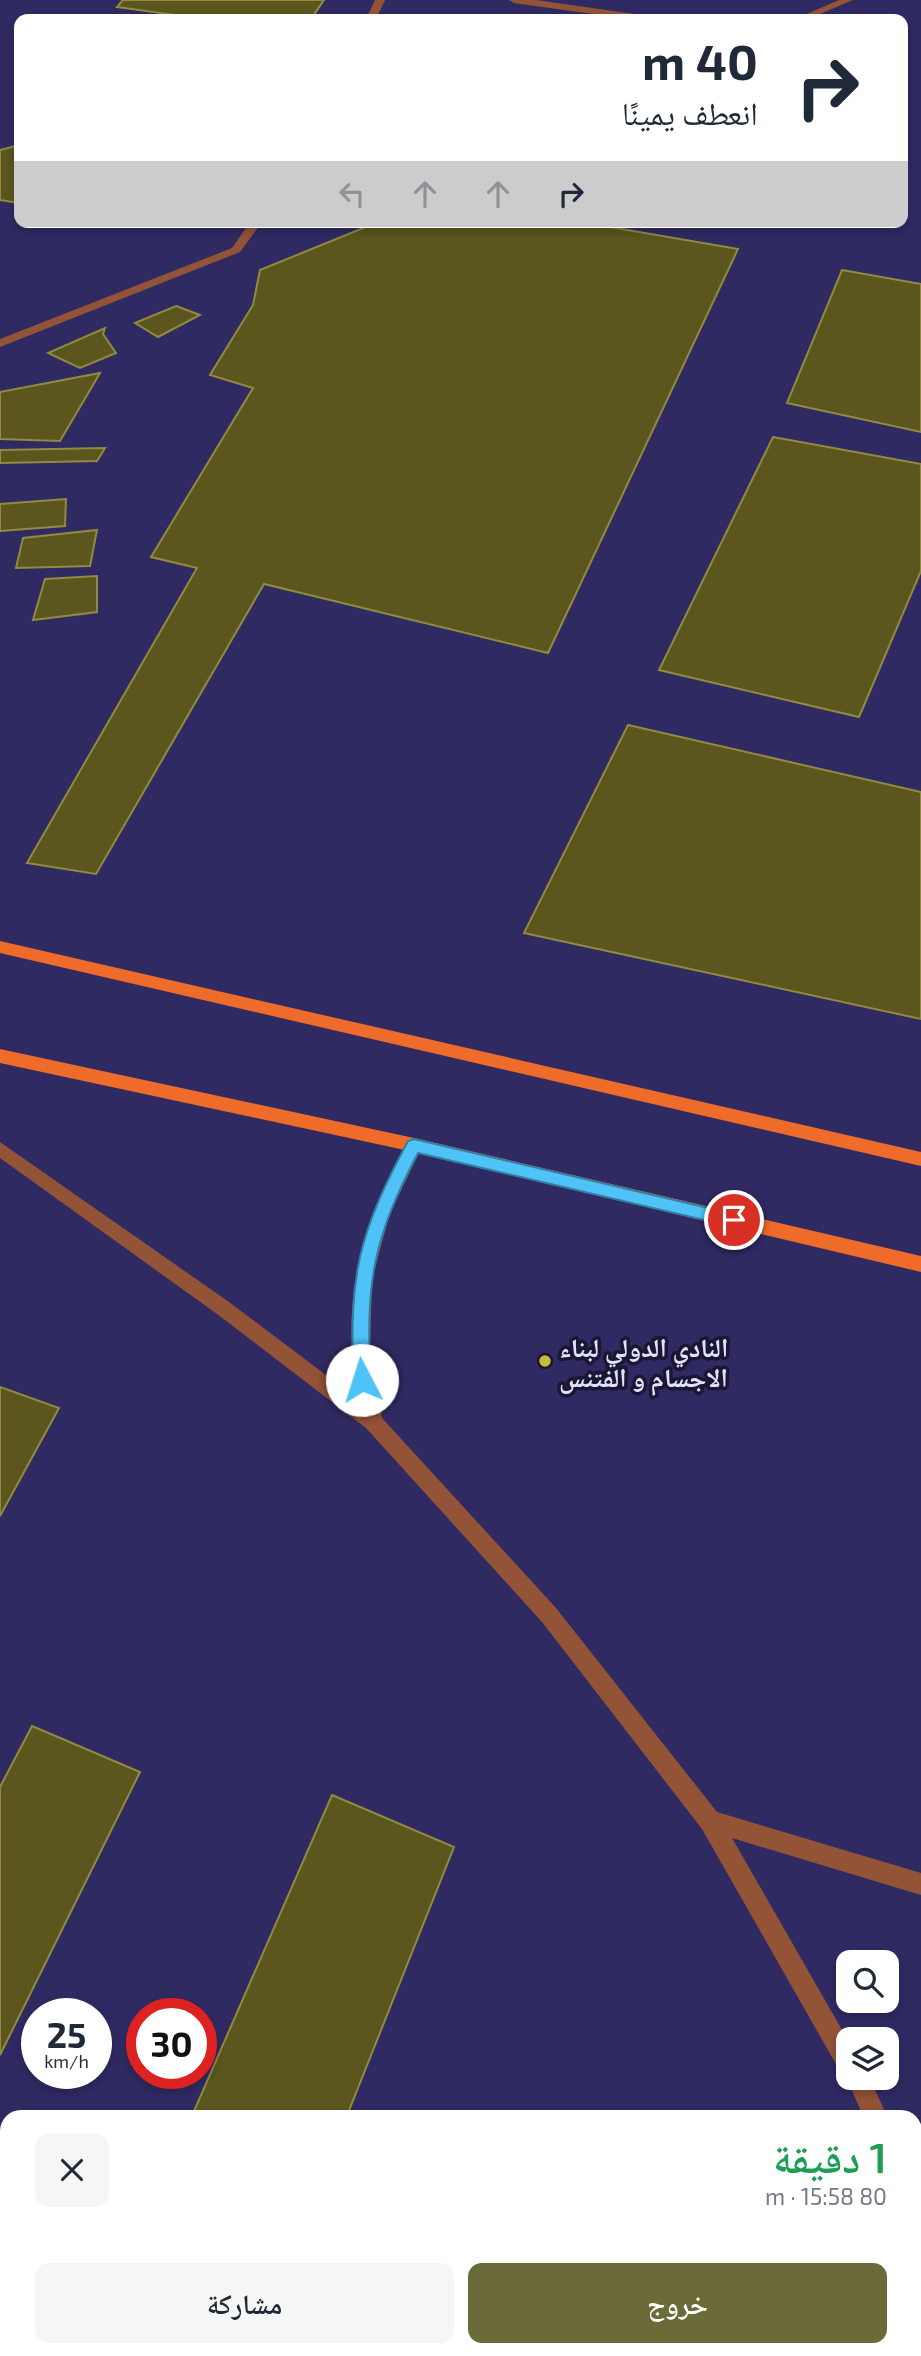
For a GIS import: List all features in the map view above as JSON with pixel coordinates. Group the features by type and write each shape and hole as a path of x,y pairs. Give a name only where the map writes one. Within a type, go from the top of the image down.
{"main road":[{"path":"0,947 921,1159"},
{"path":"0,1056 414,1145 921,1264"}],"street":[{"path":"514,0 613,14"},
{"path":"813,14 848,0"},
{"path":"0,343 236,250 252,228"},
{"path":"373,1422 362,1380 359,1297 376,1220 414,1145"},
{"path":"0,1149 223,1308 373,1422 549,1615 710,1821 836,2042"},
{"path":"710,1821 921,1884"},
{"path":"863,2090 873,2110"}],"building":[{"path":"123,0 324,0 314,14 168,14 117,7"},
{"path":"14,146 14,202 0,200 0,150"},
{"path":"363,228 616,228 738,249 548,653 264,584 96,874 27,863 197,568 151,557 253,388 210,375 253,305 260,270"},
{"path":"842,270 921,284 921,432 787,403"},
{"path":"176,306 200,315 158,337 135,323"},
{"path":"105,328 103,334 116,353 80,368 48,353"},
{"path":"100,373 60,441 0,439 0,392"},
{"path":"773,437 921,464 921,571 859,717 659,670"},
{"path":"105,448 97,461 0,463 0,450"},
{"path":"66,499 65,526 0,531 0,504"},
{"path":"97,530 90,566 16,568 23,538"},
{"path":"97,576 97,612 33,620 45,579"},
{"path":"628,725 921,792 921,1019 524,933"},
{"path":"0,1387 59,1408 0,1516"},
{"path":"32,1726 140,1772 28,1998 21,1998 21,2013 0,2055 0,1787"},
{"path":"332,1795 454,1847 349,2110 194,2110 204,2089 217,2089 217,2058"}],"place":[{"name":"النادي الدولي لبناء الاجسام و الفتنس","path":"545,1361"}],"route":[{"path":"362,1380 358,1338 359,1297 366,1258 376,1220 414,1145 734,1220"}]}
